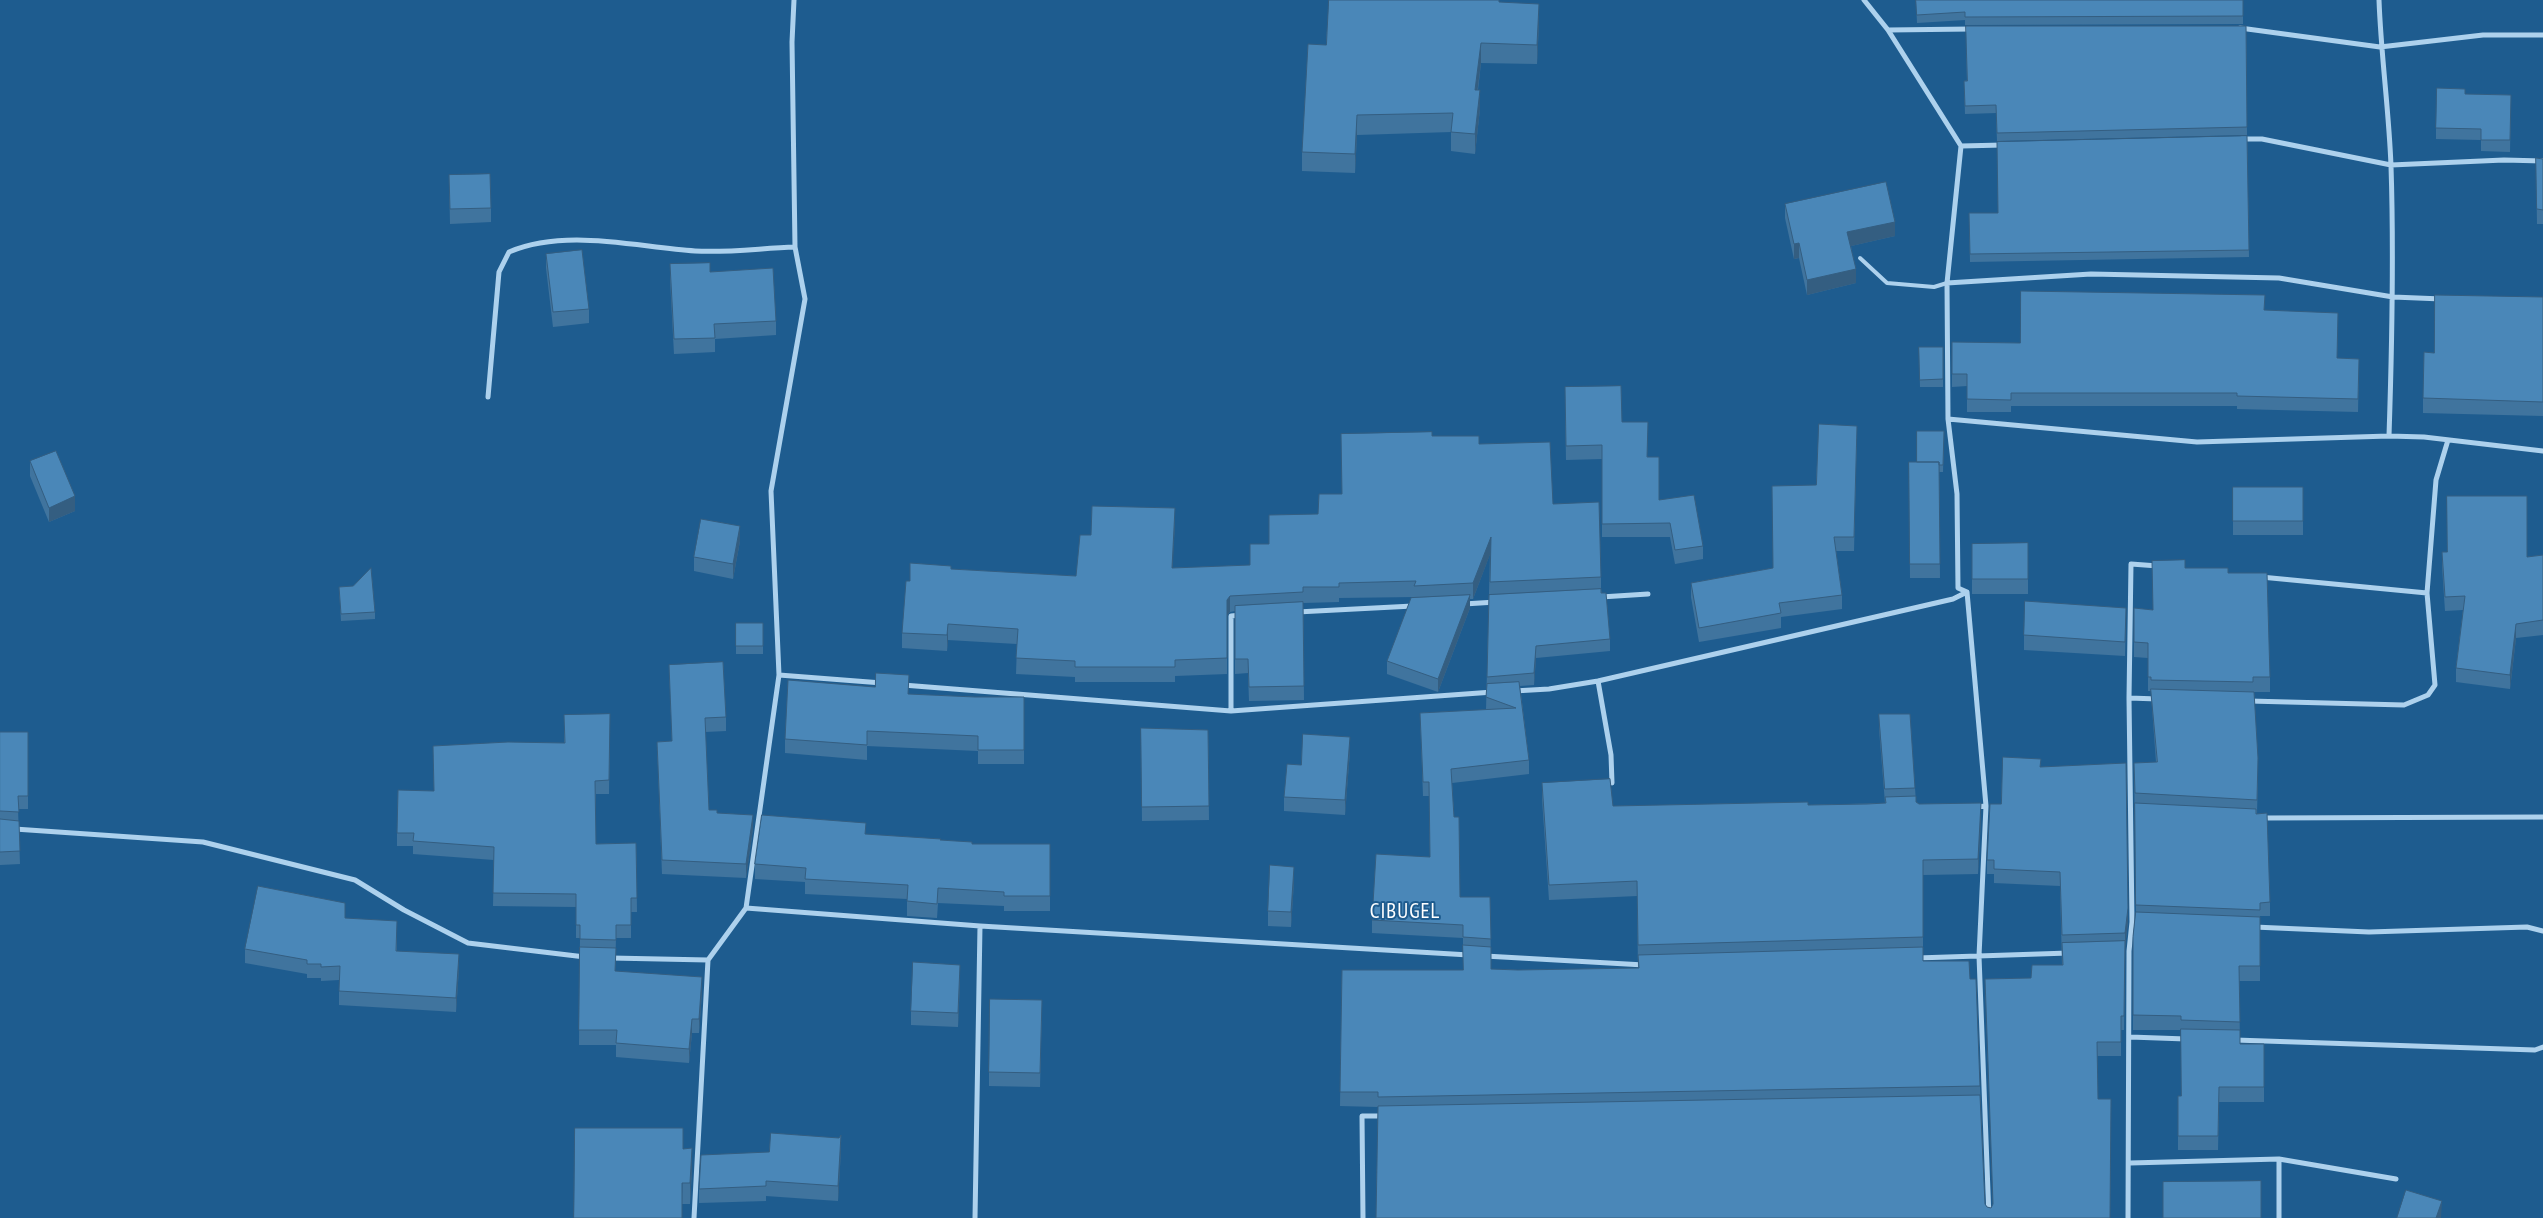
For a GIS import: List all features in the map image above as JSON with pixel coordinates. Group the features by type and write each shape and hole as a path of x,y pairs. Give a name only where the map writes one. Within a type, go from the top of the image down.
{"street":[{"path":"694,1218 708,960 746,908 779,675 771,491 805,299 795,247 792,42 794,0"},
{"path":"1864,0 1888,30 1962,146 1947,283 1948,419 1957,494 1958,588 1967,592"},
{"path":"2380,0 2380,47 2391,165 2393,297 2389,436"},
{"path":"2232,28 2252,28 2380,47 2483,35 2543,34"},
{"path":"1888,30 1976,29"},
{"path":"2233,140 2262,139 2391,165 2504,160 2543,161"},
{"path":"1962,146 2010,145"},
{"path":"488,397 499,272 509,252 527,245 580,240 698,251 795,247"},
{"path":"1947,283 2091,274 2279,278 2393,297 2449,299"},
{"path":"1948,419 2197,442 2389,436 2424,437 2543,451"},
{"path":"2246,701 2404,705 2428,695 2434,685 2427,593 2436,480 2448,440"},
{"path":"2128,1218 2130,1163 2129,951 2132,922 2129,698 2130,564 2160,567"},
{"path":"2259,576 2427,593"},
{"path":"1510,691 1549,689 1598,681 1953,599 1967,592"},
{"path":"1967,592 1986,806 1979,956 1989,1218"},
{"path":"1599,597 1648,594"},
{"path":"1460,604 1499,602"},
{"path":"1291,612 1420,606"},
{"path":"1231,711 1231,616 1251,614"},
{"path":"779,675 887,684"},
{"path":"1598,681 1611,755 1612,784"},
{"path":"897,684 1231,711 1500,692"},
{"path":"2129,698 2168,699"},
{"path":"1969,807 1986,806"},
{"path":"2131,810 2141,811"},
{"path":"2258,818 2543,817"},
{"path":"0,828 203,842 355,880 404,910 468,943 594,958"},
{"path":"746,908 980,926 1647,964"},
{"path":"2132,922 2142,922"},
{"path":"975,1218 980,926"},
{"path":"2250,927 2369,932 2527,927 2543,931"},
{"path":"2120,951 2129,951"},
{"path":"1910,958 2073,953"},
{"path":"603,958 708,960"},
{"path":"2130,1037 2197,1039"},
{"path":"2226,1040 2535,1050 2543,1047"},
{"path":"1976,1105 1986,1105"},
{"path":"1363,1218 1362,1116 1387,1116"},
{"path":"2130,1163 2279,1159 2396,1179"},
{"path":"2279,1159 2279,1218"}],"lane":[{"path":"1860,258 1887,283 1934,287 1947,283"}],"building":[{"path":"1329,0 1499,0 1499,2 1539,4 1537,45 1481,43 1475,90 1480,90 1475,134 1451,132 1453,113 1357,115 1355,154 1302,152 1308,44 1326,45"},
{"path":"1916,0 2243,0 2243,16 1965,17 1965,12 1917,15"},
{"path":"1966,26 2246,26 2247,127 1997,133 1996,105 1965,106 1964,81 1967,81"},
{"path":"2437,88 2465,89 2465,94 2511,95 2510,140 2481,140 2481,129 2436,128"},
{"path":"2247,136 2249,250 1970,254 1969,213 1998,213 1997,142"},
{"path":"2536,158 2543,159 2543,210 2537,209"},
{"path":"490,174 491,208 450,209 449,175"},
{"path":"1886,182 1895,222 1847,232 1856,269 1807,280 1799,243 1794,244 1785,204"},
{"path":"582,250 589,309 553,312 546,254"},
{"path":"710,263 710,272 773,268 776,321 714,324 715,338 674,339 670,264"},
{"path":"2021,291 2265,295 2264,310 2338,313 2337,358 2359,359 2358,399 2237,396 2237,393 2011,393 2011,400 1967,399 1967,374 1952,374 1952,342 2020,343"},
{"path":"2435,295 2543,297 2543,402 2423,398 2424,352 2434,353"},
{"path":"1919,347 1943,347 1943,379 1920,380"},
{"path":"1621,386 1622,422 1648,422 1647,457 1659,457 1659,500 1694,495 1703,546 1675,550 1670,523 1602,524 1602,445 1566,446 1565,387"},
{"path":"1819,424 1857,426 1854,537 1834,537 1842,595 1779,603 1781,613 1699,628 1691,583 1773,568 1772,486 1816,485"},
{"path":"1917,431 1944,431 1943,465 1939,465 1939,462 1917,462"},
{"path":"1432,432 1432,436 1479,436 1479,444 1550,442 1553,504 1599,502 1601,577 1490,582 1491,537 1473,583 1414,586 1416,581 1339,583 1339,587 1303,587 1303,592 1230,596 1227,600 1227,658 1175,660 1175,667 1075,667 1075,661 1016,658 1018,629 948,624 947,635 902,633 906,581 910,581 910,563 951,566 951,569 1076,576 1080,535 1091,535 1092,506 1175,508 1172,568 1250,565 1250,544 1269,544 1269,515 1318,514 1319,494 1342,494 1341,434"},
{"path":"56,451 75,496 49,508 30,461"},
{"path":"1909,462 1939,462 1940,564 1910,564"},
{"path":"2233,487 2303,487 2303,521 2233,521"},
{"path":"2447,496 2527,496 2527,557 2543,555 2543,620 2516,624 2510,675 2456,668 2465,596 2445,597 2442,552 2447,552"},
{"path":"701,519 740,526 733,564 694,557"},
{"path":"2028,543 2028,579 1972,579 1972,544"},
{"path":"2185,560 2185,568 2228,568 2228,573 2267,573 2270,677 2253,677 2253,682 2151,680 2151,677 2148,677 2148,643 2134,642 2134,608 2153,610 2152,561"},
{"path":"371,568 375,612 341,614 339,587 353,586"},
{"path":"1601,589 1601,593 1606,593 1610,639 1536,646 1534,673 1487,677 1489,595"},
{"path":"1470,595 1438,679 1387,661 1411,598"},
{"path":"2025,601 2126,608 2125,642 2024,635"},
{"path":"1303,602 1304,686 1249,687 1248,659 1235,659 1235,606"},
{"path":"736,623 763,623 763,646 736,646"},
{"path":"723,662 726,717 705,718 709,810 717,810 717,813 753,815 746,864 662,860 657,742 672,741 669,665"},
{"path":"876,673 909,675 908,694 1024,697 1024,750 978,750 978,736 867,731 867,745 785,739 788,680 875,687"},
{"path":"1519,682 1529,760 1451,769 1454,817 1459,817 1460,897 1490,897 1491,939 1463,937 1463,925 1372,920 1376,854 1430,857 1429,782 1423,782 1420,713 1516,708 1486,697 1487,684"},
{"path":"2151,689 2254,692 2258,758 2257,800 2135,793 2134,763 2157,762"},
{"path":"610,714 609,780 595,781 596,844 636,843 637,898 631,898 631,925 616,925 616,940 580,939 580,925 576,925 576,894 493,893 494,847 413,841 414,833 397,833 398,790 434,791 433,746 508,742 565,743 564,715"},
{"path":"1879,714 1910,714 1915,788 1885,789"},
{"path":"1141,728 1208,730 1209,806 1142,807"},
{"path":"0,732 28,732 28,796 18,796 19,812 0,811"},
{"path":"1303,734 1350,737 1345,800 1284,797 1287,764 1301,765"},
{"path":"2003,757 2041,759 2040,767 2126,763 2128,908 2125,933 2062,935 2060,872 1994,869 1994,860 1987,860 1990,804 2001,804"},
{"path":"1610,779 1613,806 1808,802 1808,805 1867,804 1886,803 1885,797 1916,796 1916,802 1919,804 1981,803 1978,859 1923,860 1923,937 1638,945 1637,881 1549,885 1542,783"},
{"path":"2135,803 2256,809 2256,814 2267,813 2270,902 2260,903 2260,910 2136,905"},
{"path":"762,815 866,823 865,834 941,839 972,842 972,844 1050,844 1050,896 1004,896 1004,892 938,888 937,904 907,901 908,885 805,879 806,868 755,864"},
{"path":"0,819 19,821 20,851 0,852"},
{"path":"1270,865 1294,867 1291,912 1268,911"},
{"path":"258,886 345,903 345,918 397,921 396,951 459,954 456,998 339,991 340,966 321,967 321,964 307,964 307,960 245,949"},
{"path":"2136,912 2260,917 2260,966 2239,966 2240,1022 2181,1020 2181,1016 2133,1015 2133,937"},
{"path":"2125,941 2124,1016 2121,1016 2121,1042 2097,1042 2098,1099 2111,1099 2110,1218 1376,1218 1378,1106 1980,1095 1985,1204 1991,1208 1993,1204 1985,979 2031,978 2032,965 2063,965 2062,943"},
{"path":"1463,945 1491,947 1491,969 1518,970 1639,968 1638,955 1923,947 1923,961 1969,961 1970,979 1976,979 1980,1086 1378,1097 1378,1092 1340,1092 1342,970 1463,970"},
{"path":"580,947 616,948 615,971 702,977 699,1019 692,1019 689,1049 616,1043 617,1030 579,1030"},
{"path":"913,962 960,965 958,1013 911,1011"},
{"path":"990,999 1042,1000 1040,1073 989,1072"},
{"path":"2181,1029 2240,1030 2240,1044 2264,1044 2264,1087 2219,1087 2218,1136 2178,1136 2178,1096 2181,1096"},
{"path":"575,1128 683,1128 683,1149 692,1148 690,1183 682,1183 682,1218 574,1218"},
{"path":"771,1133 839,1138 841,1135 838,1186 766,1181 766,1186 699,1189 701,1155 769,1152"},
{"path":"2261,1181 2261,1218 2163,1218 2163,1182"},
{"path":"2406,1190 2442,1201 2436,1218 2397,1218"}],"district":[{"name":"CIBUGEL","path":"1405,912"}]}
